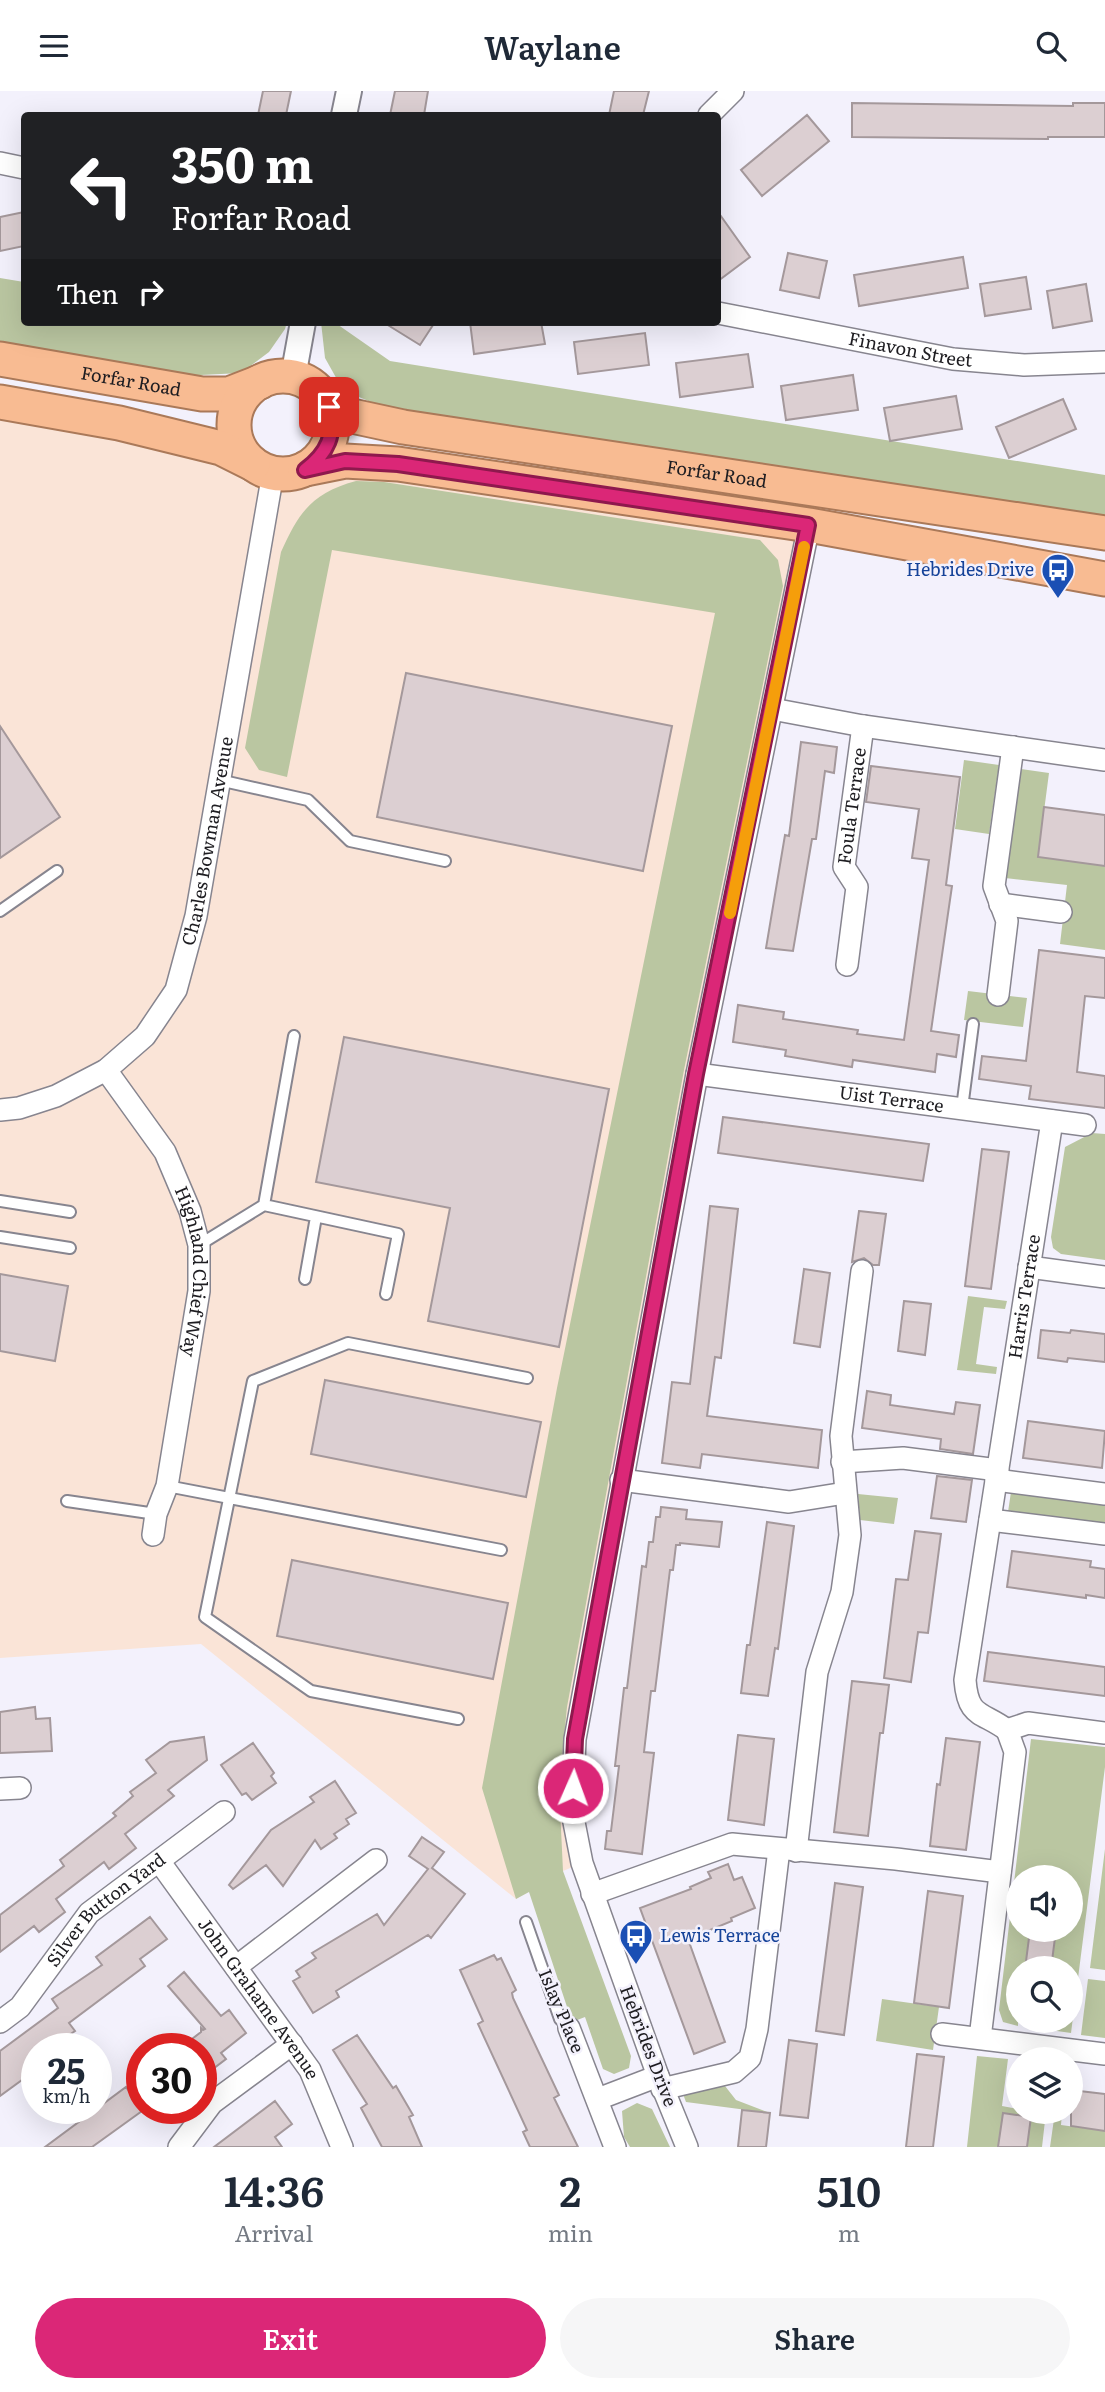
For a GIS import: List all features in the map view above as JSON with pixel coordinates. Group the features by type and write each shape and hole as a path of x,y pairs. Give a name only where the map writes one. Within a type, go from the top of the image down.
{"highway":[{"name":"Forfar Road","path":"0,359 202,394 229,394 260,382"},
{"path":"0,402 119,423 221,448 263,469 289,474 305,470 318,460 328,447 332,420 329,407 317,390 308,383 293,377 275,377 260,382 249,390 241,401 236,414 237,441 243,453 263,469"},
{"name":"Forfar Road","path":"329,407 352,416 403,427 1105,533"},
{"name":"Forfar Road","path":"305,470 345,461 398,464 808,525 1105,579"}],"street":[{"path":"345,112 349,91"},
{"path":"712,112 733,91"},
{"path":"0,163 21,167"},
{"name":"Finavon Street","path":"721,314 953,359 1024,365 1105,362"},
{"path":"293,377 302,326"},
{"name":"Charles Bowman Avenue","path":"0,1110 19,1108 56,1096 106,1069 145,1036 176,990 196,916 219,780 263,469"},
{"name":"Hebrides Drive","path":"687,2147 660,2082 582,1863 572,1812 575,1739 696,1074 808,525"},
{"path":"772,709 863,726 1105,760"},
{"name":"Foula Terrace","path":"847,965 857,887 844,867 863,726"},
{"path":"998,995 1007,921 994,886 1013,747"},
{"path":"1000,904 1060,912"},
{"name":"Highland Chief Way","path":"106,1069 165,1152 190,1211 199,1245 199,1291 167,1486 154,1524"},
{"name":"Uist Terrace","path":"696,1074 1085,1125"},
{"name":"Harris Terrace","path":"1007,1730 994,1720 977,1713 967,1700 965,1680 1052,1121"},
{"path":"1030,1267 1105,1277"},
{"path":"598,2099 660,2082 734,2073 750,2058 817,1672 842,1592 850,1535 841,1436 862,1271"},
{"path":"842,1462 903,1458 1105,1494"},
{"path":"621,1480 789,1502 845,1493"},
{"path":"990,1520 1105,1534"},
{"path":"980,2038 1015,1752 1007,1730 1028,1723 1105,1733"},
{"name":"Silver Button Yard","path":"0,2022 20,2007 89,1913 224,1812"},
{"path":"592,1894 732,1844 896,1859 1000,1873"},
{"path":"236,1967 376,1860"},
{"name":"John Grahame Avenue","path":"159,1861 310,2070 342,2147"},
{"name":"Islay Place","path":"569,2028 615,2147"},
{"path":"942,2034 1105,2054"},
{"path":"178,2147 212,2103 292,2044"}],"lane":[{"path":"219,780 308,800 350,841 445,861"},
{"path":"0,911 57,871"},
{"path":"962,1108 973,1024"},
{"path":"264,1205 294,1036"},
{"path":"0,1201 70,1212"},
{"path":"199,1245 264,1205 398,1234 386,1294"},
{"path":"305,1279 316,1217"},
{"path":"0,1237 70,1248"},
{"path":"458,1719 311,1691 205,1617 228,1498 253,1381 348,1343 527,1378"},
{"path":"167,1486 501,1550"},
{"path":"67,1501 154,1524"},
{"name":"Islay Place","path":"526,1922 560,2019 569,2028"}],"shaded area":[{"path":"0,400 253,464 305,469 328,447 398,464 809,525 575,1739 582,1863 516,1899 201,1644 0,1658"}],"green space":[{"path":"0,278 21,282 21,326 286,326 269,352 241,373 161,377 0,344"},
{"path":"321,326 340,326 390,361 1105,475 1105,515 389,410 343,390 325,358"},
{"path":"356,481 384,482 760,540 778,560 783,586 684,1070 567,1707 559,1787 563,1871 631,2056 629,2068 614,2074 603,2069 585,2017 572,2022 529,1892 516,1899 482,1788 557,1388 715,613 332,550 287,777 259,770 245,748 281,552 294,526 309,506 328,492"},
{"path":"964,760 999,765 989,834 955,829"},
{"path":"1021,769 1049,773 1038,857 1105,866 1105,950 1060,944 1067,885 1005,878"},
{"path":"968,991 1027,998 1023,1027 964,1020"},
{"path":"1092,1133 1105,1134 1105,1260 1061,1254 1053,1248 1051,1237 1065,1147"},
{"path":"968,1296 1007,1301 1005,1309 984,1307 976,1364 997,1367 996,1374 957,1370"},
{"path":"1011,1492 1105,1504 1105,1524 1008,1512"},
{"path":"858,1494 898,1498 894,1524 860,1520"},
{"path":"1031,1739 1105,1747 1105,1767 1083,1939 1083,1865 1016,1865"},
{"path":"1105,1849 1105,1970 1090,1968"},
{"path":"1007,1942 1028,1942 1027,1956 1006,1956 1006,2023 1003,2022 999,2010"},
{"path":"1054,1942 1083,1942 1081,1956 1053,1956"},
{"path":"1088,1979 1105,1981 1105,2038 1081,2035"},
{"path":"882,1999 939,2007 933,2050 876,2041"},
{"path":"977,2056 1006,2059 1002,2106 1006,2107 1006,2124 1045,2124 1042,2147 967,2147"},
{"path":"725,2086 736,2100 770,2113 686,2102 683,2094"},
{"path":"637,2103 652,2109 670,2147 630,2147 624,2137 622,2111"},
{"path":"1053,2124 1105,2131 1105,2147 1050,2147"}],"building":[{"path":"263,91 291,91 287,112 259,112"},
{"path":"395,91 428,91 424,112 391,112"},
{"path":"614,91 649,91 644,112 610,112"},
{"path":"852,103 1073,106 1073,103 1105,103 1105,137 852,137"},
{"path":"807,115 829,141 762,196 741,170"},
{"path":"21,213 21,247 0,251 0,217"},
{"path":"721,216 750,257 721,279"},
{"path":"788,253 827,261 819,298 780,290"},
{"path":"963,257 968,288 859,306 854,275"},
{"path":"1026,277 1031,309 985,316 980,284"},
{"path":"1086,284 1092,321 1053,328 1047,291"},
{"path":"389,326 432,326 420,345"},
{"path":"470,326 542,326 545,344 474,354"},
{"path":"645,333 649,365 578,374 574,342"},
{"path":"748,354 753,387 680,397 676,363"},
{"path":"853,375 858,410 786,420 781,386"},
{"path":"956,396 962,429 890,441 884,408"},
{"path":"1063,399 1076,429 1009,458 996,427"},
{"path":"406,673 672,726 643,871 377,817"},
{"path":"0,726 60,817 0,858"},
{"path":"801,742 837,747 834,773 825,771 816,839 812,839 793,951 766,948 785,835 789,836"},
{"path":"871,766 960,777 946,885 952,886 931,1031 959,1035 956,1057 937,1054 935,1072 853,1060 852,1067 785,1056 786,1050 733,1042 738,1005 784,1012 783,1019 858,1030 857,1034 904,1040 929,860 912,858 919,809 866,802"},
{"path":"1044,807 1105,815 1105,866 1038,857"},
{"path":"1039,950 1105,958 1105,998 1085,996 1077,1072 1105,1076 1105,1108 1029,1099 1031,1086 979,1079 982,1056 1026,1061"},
{"path":"344,1037 609,1089 559,1347 428,1321 450,1208 316,1182"},
{"path":"723,1117 929,1144 923,1181 718,1153"},
{"path":"982,1149 1009,1152 991,1289 965,1286"},
{"path":"710,1206 738,1209 721,1358 715,1357 707,1416 822,1430 818,1468 702,1454 700,1468 662,1463 672,1382 690,1384"},
{"path":"859,1211 886,1214 879,1265 873,1265 864,1258 852,1262"},
{"path":"804,1269 830,1273 820,1347 794,1343"},
{"path":"0,1274 68,1286 55,1361 0,1351"},
{"path":"904,1301 931,1304 925,1355 898,1351"},
{"path":"1041,1330 1105,1334 1105,1362 1068,1358 1067,1362 1038,1358"},
{"path":"325,1380 541,1422 526,1497 311,1454"},
{"path":"867,1391 891,1395 890,1405 954,1414 956,1402 980,1405 973,1454 940,1449 941,1439 862,1428"},
{"path":"1028,1421 1105,1431 1102,1468 1023,1458"},
{"path":"937,1476 972,1480 966,1522 931,1518"},
{"path":"661,1507 687,1510 686,1519 722,1522 719,1547 680,1543 676,1545 673,1570 670,1570 655,1691 651,1691 644,1752 654,1753 642,1854 605,1849 607,1831 611,1831 624,1688 627,1688 642,1566 646,1567 649,1542 653,1542 656,1517 660,1517"},
{"path":"767,1522 794,1526 778,1649 775,1648 768,1696 741,1693"},
{"path":"915,1531 941,1534 928,1633 918,1632 911,1682 884,1678 896,1579 908,1580"},
{"path":"1012,1551 1091,1561 1090,1567 1105,1569 1105,1598 1086,1595 1086,1598 1007,1587"},
{"path":"292,1560 508,1603 493,1679 277,1636"},
{"path":"988,1652 1105,1667 1105,1696 984,1681"},
{"path":"852,1681 889,1685 883,1733 880,1733 868,1836 834,1832"},
{"path":"35,1707 36,1719 50,1718 52,1751 0,1753 0,1712"},
{"path":"738,1735 774,1739 764,1825 728,1820"},
{"path":"204,1737 207,1760 168,1790 174,1796 125,1834 136,1848 109,1869 104,1862 56,1899 65,1912 39,1932 34,1926 0,1952 0,1915 64,1866 60,1860 116,1816 113,1813 133,1796 130,1792 156,1773 146,1760 170,1742"},
{"path":"946,1738 980,1742 966,1850 930,1846 937,1784 940,1785"},
{"path":"253,1743 274,1773 271,1776 276,1783 252,1800 246,1793 242,1795 221,1765"},
{"path":"335,1781 356,1813 346,1819 349,1824 334,1834 337,1838 321,1849 315,1840 283,1886 266,1865 233,1889 229,1885 271,1830 314,1802 310,1797"},
{"path":"422,1837 444,1852 432,1868 465,1894 431,1938 428,1935 336,1991 339,1997 313,2013 293,1981 300,1977 296,1971 316,1958 312,1953 377,1914 384,1925 428,1869 409,1856"},
{"path":"728,1864 734,1880 742,1877 755,1908 731,1918 732,1921 688,1939 725,2042 694,2054 640,1908 691,1889 690,1887 711,1878 708,1872"},
{"path":"835,1883 863,1887 844,2035 816,2031"},
{"path":"928,1891 963,1896 949,2008 914,2003"},
{"path":"150,1917 167,1939 140,1959 145,1966 69,2023 75,2031 72,2033 24,2033 58,2008 52,1999 102,1965 96,1957"},
{"path":"1028,1942 1054,1942 1053,1956 1027,1956"},
{"path":"494,1955 497,1960 501,1958 516,1990 512,1993 513,1998 559,2095 554,2098 578,2147 530,2147 523,2132 527,2130 478,2024 483,2021 460,1970"},
{"path":"184,1972 221,2016 229,2010 246,2033 221,2053 226,2059 217,2066 217,2033 200,2033 201,2028 205,2029 168,1986"},
{"path":"21,2035 21,2081 0,2096 0,2051"},
{"path":"357,2035 393,2088 396,2086 413,2115 409,2117 422,2147 382,2147 361,2108 367,2104 333,2050"},
{"path":"789,2040 817,2044 808,2118 780,2115"},
{"path":"917,2054 944,2057 933,2147 906,2147"},
{"path":"126,2087 126,2123 92,2147 45,2147 76,2124 112,2124 112,2097"},
{"path":"1083,2091 1105,2094 1105,2131 1071,2126 1083,2124"},
{"path":"275,2101 292,2124 275,2137 282,2147 214,2147"},
{"path":"742,2110 770,2113 766,2147 738,2147"},
{"path":"1003,2113 1006,2113 1006,2124 1030,2124 1027,2147 998,2147"}],"slow traffic":[{"path":"730,913 804,547"}],"place":[{"name":"Hebrides Drive","path":"1058,600"},
{"name":"Lewis Terrace","path":"636,1966"}],"route":[{"path":"329,407 332,420 328,447 318,460 305,470 345,461 398,464 808,525 696,1074 575,1739 573,1788"}]}
